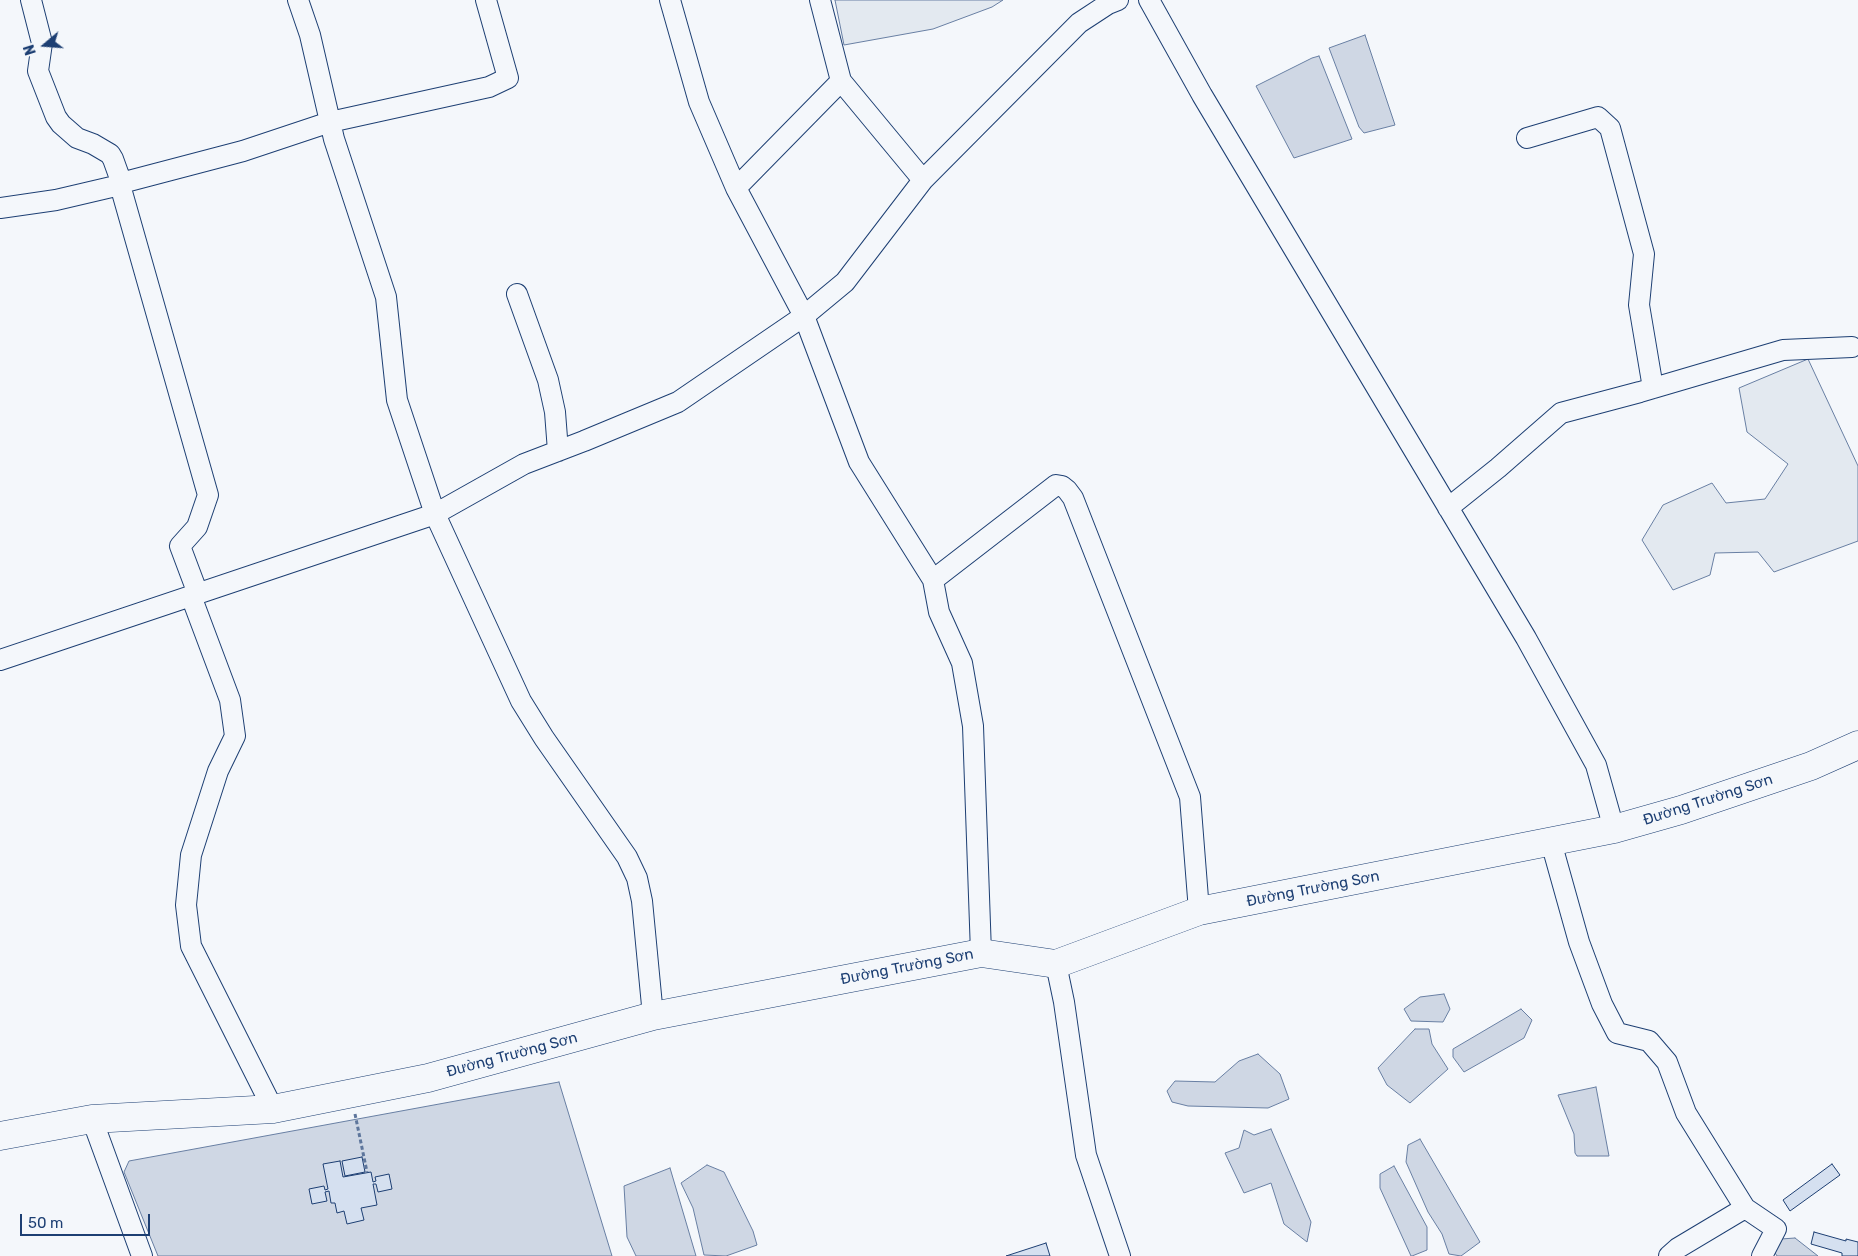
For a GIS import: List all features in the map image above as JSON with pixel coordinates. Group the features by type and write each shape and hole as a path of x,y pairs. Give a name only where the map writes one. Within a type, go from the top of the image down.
{"highway":[{"name":"Đường Trường Sơn","path":"0,1136 92,1119 273,1109 428,1078 653,1016 981,953 1056,964 1199,911 1614,829 1681,810 1855,752"}],"street":[{"path":"31,0 42,43 38,65 39,77 56,117 77,138 93,144 110,154 113,159 208,495 197,527 180,546 194,595 230,700 235,736 218,771 191,855 186,905 191,946 273,1109"},
{"path":"298,0 310,34 330,122 386,297 397,400 435,514 521,701 544,738 627,857 637,878 642,900 653,1016"},
{"path":"0,208 56,200 121,184 243,151 330,122 489,86 508,78 486,0"},
{"path":"670,0 699,102 736,188 804,316 860,462 933,580 939,612 962,662 973,726 981,953"},
{"path":"820,0 841,81 923,180"},
{"path":"0,660 435,514 524,464 678,402 804,316 845,282 923,180 1079,23 1108,4 1118,0"},
{"path":"1149,0 1217,121 1526,638 1596,766 1614,829"},
{"path":"736,188 841,81"},
{"path":"1528,138 1598,117 1610,128 1644,254 1639,305 1653,388"},
{"path":"517,294 548,380 555,412 558,451"},
{"path":"1448,508 1498,468 1561,413 1783,350 1852,347"},
{"path":"933,580 1056,485 1062,486 1067,490 1073,498 1190,797 1199,911"},
{"path":"1551,842 1579,942 1602,1004 1617,1033 1649,1041 1667,1062 1686,1113 1745,1208 1776,1228 1762,1256"},
{"path":"1056,964 1064,1002 1086,1155 1120,1256"},
{"path":"92,1119 142,1256"},
{"path":"1669,1256 1678,1248 1745,1208"}],"path":[{"path":"351,1094 367,1172"}],"shaded area":[{"path":"835,0 1003,0 992,7 933,29 844,45"},
{"path":"1365,35 1395,125 1364,133 1359,127 1329,48"},
{"path":"1319,56 1352,139 1294,158 1256,86"},
{"path":"1808,359 1858,466 1858,541 1774,572 1758,552 1715,553 1710,575 1673,590 1642,540 1663,505 1712,483 1726,503 1765,499 1788,464 1747,432 1739,388"},
{"path":"1444,994 1450,1009 1443,1022 1411,1021 1404,1009 1420,997"},
{"path":"1521,1009 1532,1020 1524,1038 1464,1072 1453,1057 1453,1049"},
{"path":"1415,1029 1429,1029 1432,1044 1448,1069 1410,1103 1387,1085 1378,1068"},
{"path":"1258,1054 1280,1074 1289,1099 1268,1108 1188,1106 1172,1102 1167,1091 1175,1081 1215,1082 1239,1061"},
{"path":"559,1082 612,1256 158,1256 124,1172 129,1161"},
{"path":"1596,1087 1609,1156 1577,1156 1575,1153 1574,1134 1558,1095"},
{"path":"1271,1129 1311,1222 1307,1242 1284,1224 1271,1183 1244,1193 1225,1153 1239,1148 1244,1130 1254,1135"},
{"path":"1420,1139 1480,1242 1461,1256 1449,1254 1442,1234 1428,1212 1406,1162 1408,1145"},
{"path":"707,1165 724,1172 753,1231 757,1245 726,1256 704,1255 693,1208 681,1183"},
{"path":"1394,1166 1427,1227 1427,1250 1412,1256 1380,1188 1380,1174"},
{"path":"670,1168 696,1256 636,1256 627,1237 624,1186"},
{"path":"1795,1238 1818,1256 1777,1256 1774,1251 1781,1239"}],"building":[{"path":"362,1157 365,1172 345,1176 342,1161"},
{"path":"340,1161 343,1177 371,1172 373,1182 376,1181 375,1177 389,1174 392,1189 378,1192 376,1184 373,1184 377,1205 361,1208 364,1220 347,1224 344,1211 337,1213 335,1203 331,1203 329,1191 325,1192 327,1201 312,1204 309,1189 324,1186 325,1190 328,1189 323,1164"},
{"path":"1832,1164 1840,1175 1790,1211 1783,1200"},
{"path":"1814,1232 1846,1241 1846,1239 1858,1242 1858,1256 1842,1256 1842,1253 1811,1244"},
{"path":"1046,1243 1050,1256 1006,1256"}]}
